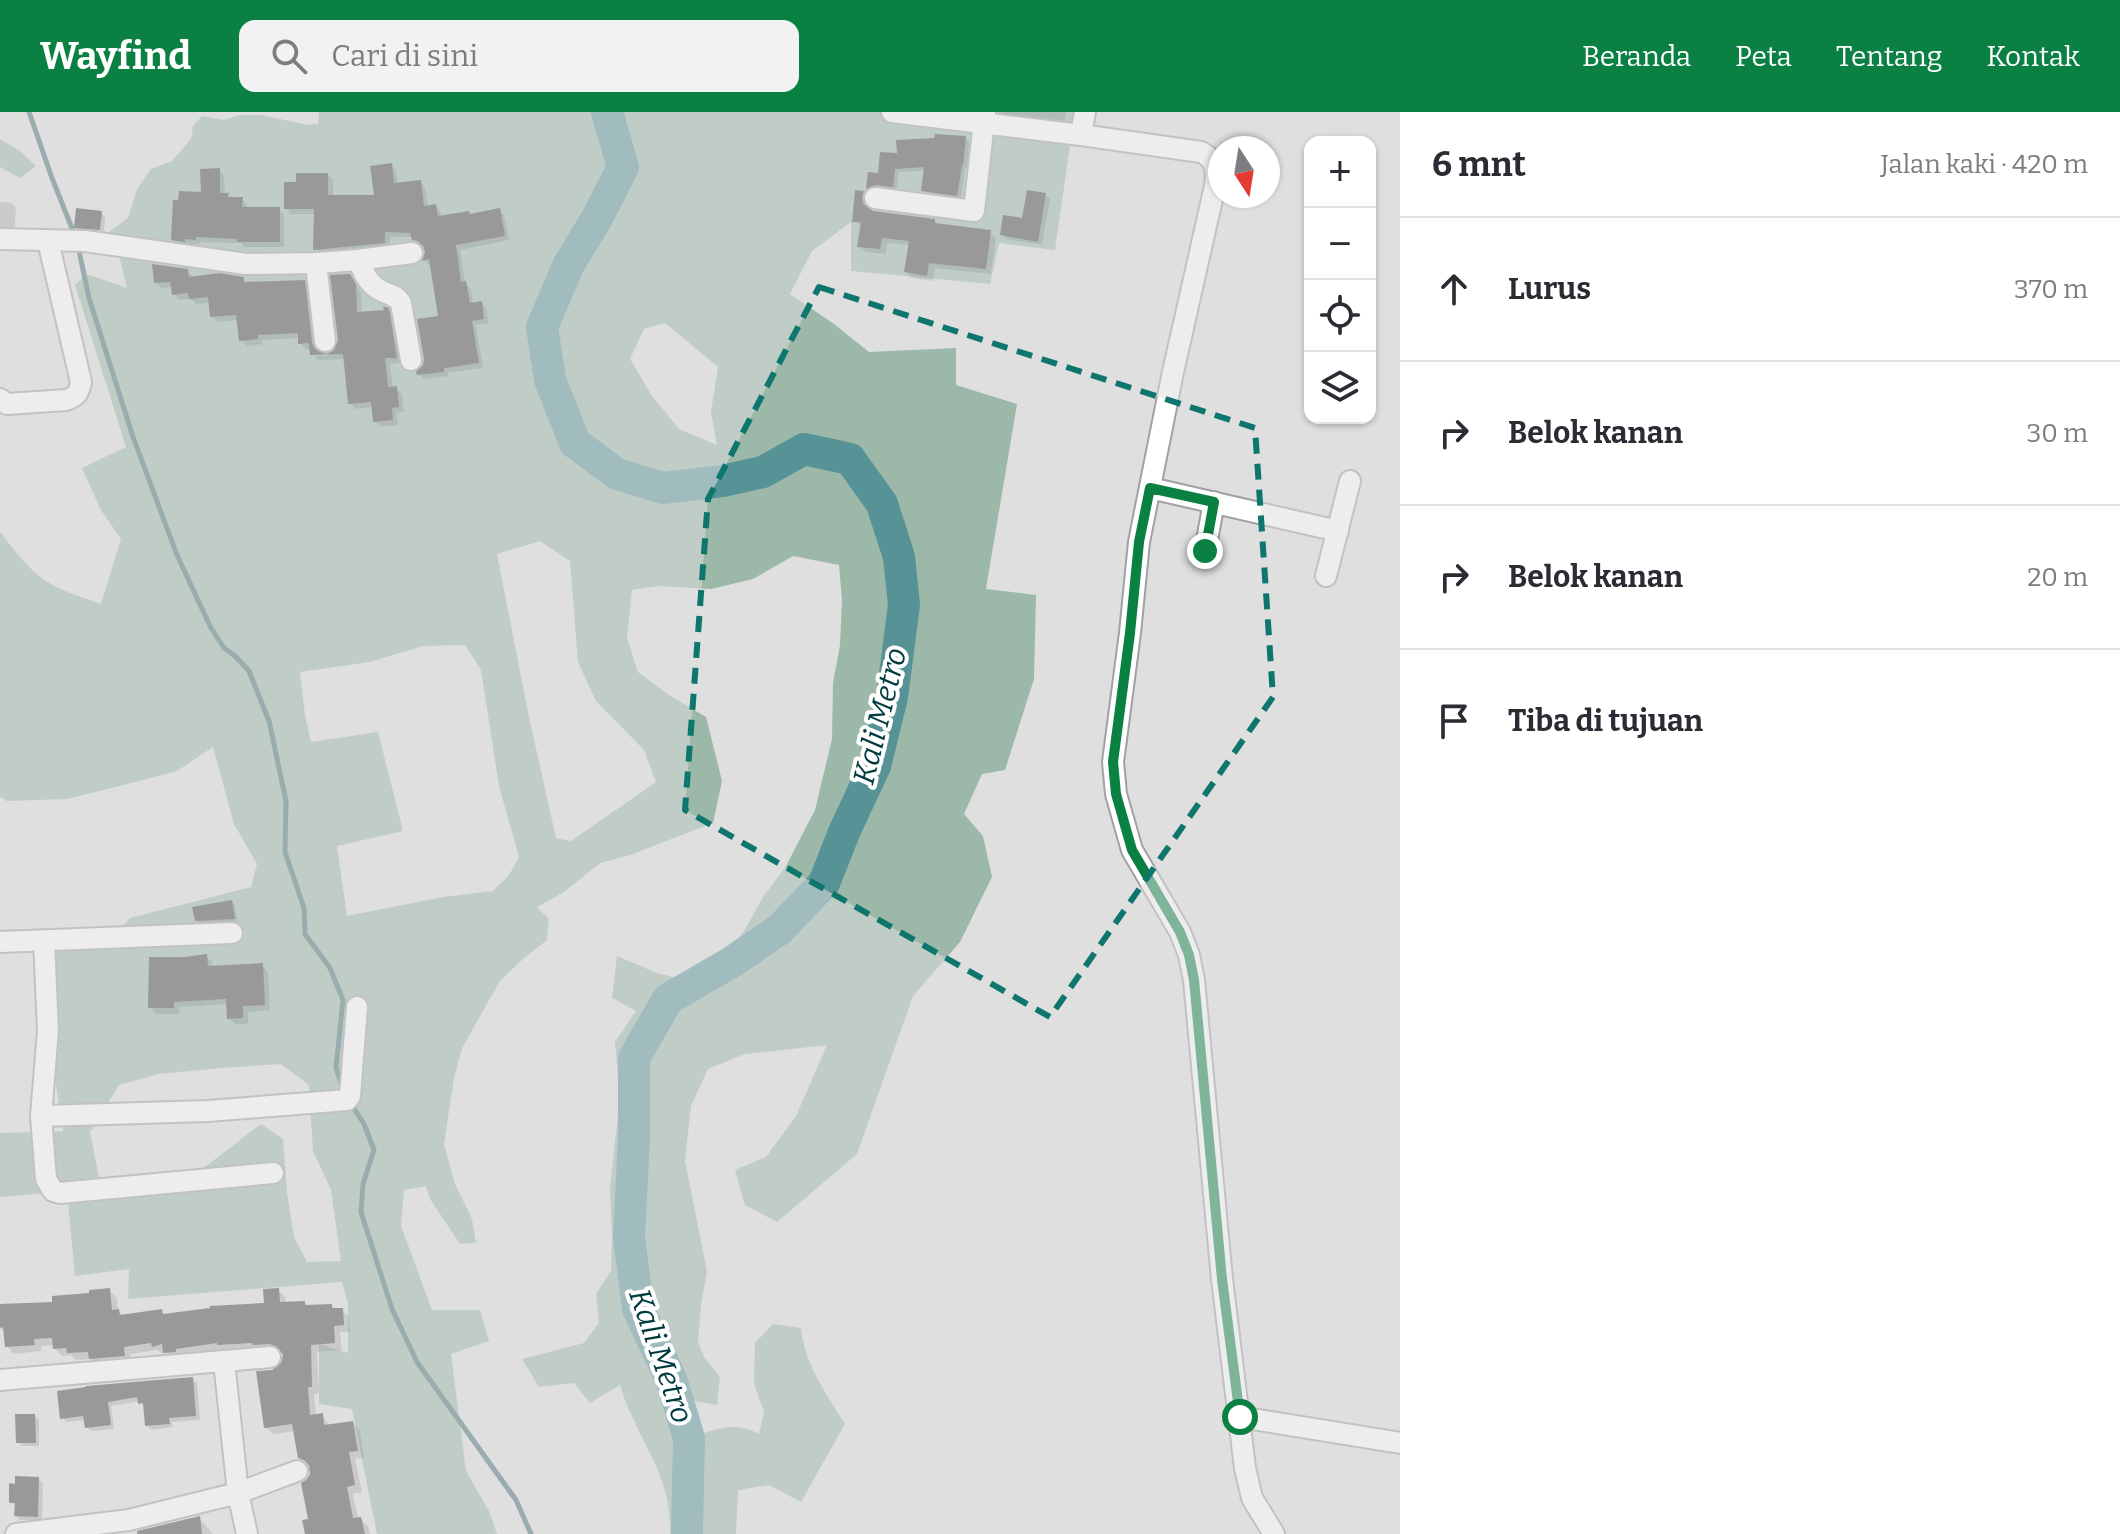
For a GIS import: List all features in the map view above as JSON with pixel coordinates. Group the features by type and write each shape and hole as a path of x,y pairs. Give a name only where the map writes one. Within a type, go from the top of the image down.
{"street":[{"path":"892,112 984,118 1201,152 1211,159 1216,170 1139,542 1113,762 1116,794 1132,850 1180,932 1189,955 1245,1468 1252,1498 1274,1534"},
{"path":"1081,135 1085,112"},
{"path":"875,198 974,211 984,118"},
{"path":"0,239 67,241 246,264 316,263 412,253"},
{"path":"0,399 7,404 66,400 80,391 67,241"},
{"path":"358,260 364,275 374,286 398,297 411,360"},
{"path":"316,263 325,341"},
{"path":"1326,576 1350,481"},
{"path":"1150,488 1338,531"},
{"path":"1205,551 1214,502"},
{"path":"0,942 232,933"},
{"path":"44,941 48,1030 41,1116 46,1179 53,1191 60,1193 273,1173"},
{"path":"41,1116 208,1111 347,1100 350,1096 357,1007"},
{"path":"0,1380 270,1357"},
{"path":"224,1361 238,1493 247,1534"},
{"path":"1240,1417 1400,1443"},
{"path":"16,1534 130,1527 297,1471"}],"highlighted area":[{"path":"819,287 1255,428 1273,697 1050,1017 685,810 708,499"}],"green space":[{"path":"319,112 1093,112 1072,132 1055,250 999,243 990,284 851,271 851,222 812,251 790,294 869,352 956,348 956,385 1017,404 986,589 1036,595 1034,679 1005,770 982,774 964,814 983,836 992,877 960,942 913,996 857,1154 777,1222 745,1205 735,1170 766,1157 796,1116 827,1045 745,1054 708,1069 691,1106 685,1161 707,1272 698,1342 704,1357 720,1377 717,1405 676,1398 689,1438 733,1427 759,1434 764,1412 754,1384 755,1343 773,1324 801,1328 811,1366 845,1424 801,1502 769,1485 738,1490 736,1534 670,1534 664,1486 620,1385 590,1403 574,1383 539,1387 522,1359 584,1343 599,1323 596,1294 611,1271 610,1187 620,1099 615,1042 636,1011 612,998 617,956 657,973 686,980 717,969 786,866 815,810 832,739 833,683 840,645 842,600 839,565 793,556 753,579 711,589 659,586 632,590 627,638 638,672 706,717 722,781 713,823 630,855 600,863 564,892 537,907 549,919 547,940 500,981 462,1048 454,1078 444,1144 455,1184 472,1219 476,1243 460,1244 430,1199 426,1186 404,1190 401,1226 432,1310 480,1310 489,1341 451,1354 466,1471 489,1511 497,1534 377,1534 352,1409 319,1404 319,1344 348,1353 348,1304 342,1282 128,1299 129,1269 75,1276 67,1191 0,1197 0,1133 63,1131 55,1078 51,934 115,936 130,918 251,887 257,864 234,824 213,747 177,771 67,799 7,801 0,797 0,532 25,563 43,579 101,604 121,539 101,510 82,468 126,447 75,285 87,274 127,288 109,232 128,218 137,189 151,169 172,161 191,139 193,126 202,116 224,120 240,115 261,115 308,125 318,124","holes":["665,323 718,367 711,412 717,445 679,429 652,396 630,359 644,329","540,541 570,561 578,662 596,701 644,750 656,782 571,841 556,838 497,554","465,645 481,670 499,786 519,857 509,875 493,891 443,897 347,916 337,846 403,831 378,732 311,742 300,672 370,662 423,646","281,1064 309,1085 313,1151 331,1190 341,1261 307,1262 294,1237 283,1139 261,1124 201,1170 101,1187 90,1132 119,1085 159,1074"]},
{"path":"0,139 20,151 36,166 20,178 0,167"}],"building":[{"path":"935,134 966,136 957,196 921,191 924,167 895,169 893,187 876,185 866,189 868,172 878,173 880,152 897,153 896,140 934,138"},
{"path":"392,163 394,183 421,180 424,206 436,204 438,216 500,208 505,236 456,245 461,282 466,281 470,303 482,301 484,319 472,321 479,363 417,375 416,371 423,365 424,359 417,319 438,316 429,259 422,261 423,246 412,240 410,233 385,232 385,243 313,250 314,209 284,209 284,182 296,182 296,173 328,173 328,195 374,195 370,166"},
{"path":"220,168 220,193 229,193 228,197 243,197 242,207 280,207 280,242 237,242 237,239 196,237 196,240 185,239 185,242 171,240 173,200 178,200 179,191 201,192 200,169"},
{"path":"855,190 864,191 863,204 873,211 991,230 986,269 929,263 927,276 904,272 909,241 882,238 880,249 857,247 861,222 852,222"},
{"path":"1027,190 1046,193 1038,242 1000,235 1003,215 1022,218"},
{"path":"76,208 102,211 100,230 74,228"},
{"path":"152,264 188,269 189,277 219,273 244,277 244,282 305,280 312,343 315,349 326,354 333,351 338,340 330,275 350,274 356,284 357,312 384,310 383,306 389,308 397,358 385,358 388,387 397,386 399,407 392,408 393,420 373,422 371,402 348,404 343,354 310,355 309,343 298,344 298,333 258,335 258,339 239,341 236,315 210,317 208,297 189,299 188,293 172,295 170,282 154,283"},
{"path":"232,900 235,919 195,921 192,907"},
{"path":"207,954 208,966 263,963 265,1005 243,1006 243,1018 227,1019 226,999 174,1002 174,1008 148,1008 149,957"},
{"path":"110,1288 112,1310 119,1309 120,1315 162,1309 163,1314 210,1306 264,1303 263,1289 279,1288 280,1302 305,1301 305,1305 332,1304 332,1308 343,1308 344,1325 334,1326 335,1343 311,1345 310,1415 323,1413 324,1425 353,1421 358,1451 349,1452 355,1485 347,1487 353,1518 361,1517 365,1534 305,1534 302,1520 308,1519 301,1483 310,1474 309,1466 298,1458 292,1424 264,1428 256,1371 272,1370 281,1363 283,1355 276,1346 217,1343 163,1353 162,1344 152,1347 151,1343 124,1347 125,1356 89,1359 88,1352 67,1353 66,1348 53,1349 52,1338 34,1339 35,1345 5,1347 3,1327 0,1328 0,1304 52,1302 52,1296"},
{"path":"193,1377 196,1416 169,1418 170,1424 145,1426 143,1403 138,1404 137,1397 108,1402 111,1425 85,1428 83,1416 60,1419 57,1391"},
{"path":"15,1414 35,1414 36,1443 16,1443"},
{"path":"15,1476 39,1477 38,1517 14,1516 15,1503 9,1503 9,1483 15,1484"},
{"path":"200,1516 202,1534 137,1534 137,1531"}],"waterway":[{"path":"29,112 75,236"},
{"name":"Kali Metro","path":"607,112 623,167 569,264 542,327 550,380 575,443 617,474 663,488 722,481 763,472 804,449 850,459 882,504 899,557 904,605 892,697 875,766 824,883 780,929 732,962 668,999 634,1058 629,1237 638,1309 671,1379 689,1438 687,1534"},
{"path":"78,246 89,298 133,437 177,555 211,628 224,648 249,671 269,721 286,801 285,852 304,908 305,934 330,968 343,1000 336,1068 343,1088"},
{"path":"351,1104 364,1124 374,1150 363,1184 361,1212 392,1309 417,1362 516,1500 531,1534"}],"route":[{"path":"1205,551 1214,502 1150,488 1139,542 1113,762 1116,794 1132,850 1180,932 1194,980 1222,1279 1240,1417"}]}
